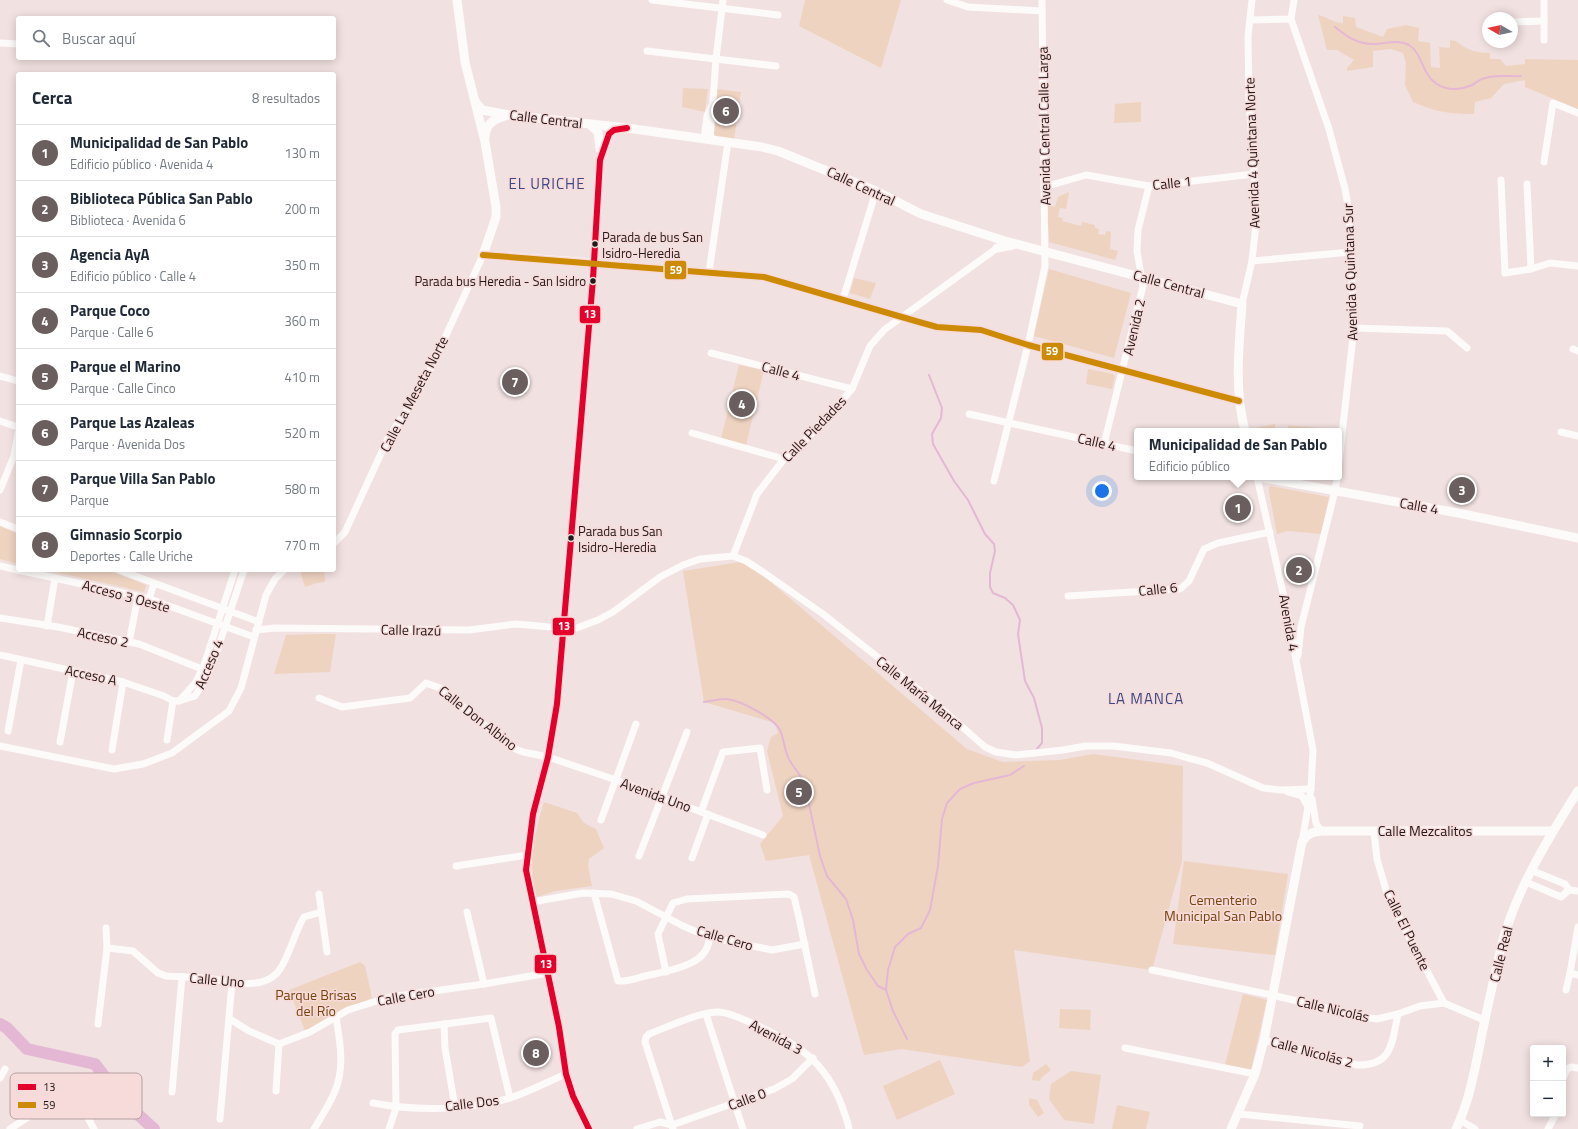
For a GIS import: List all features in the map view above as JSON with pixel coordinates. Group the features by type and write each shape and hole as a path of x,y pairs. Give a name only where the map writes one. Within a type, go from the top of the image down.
{"main road":[{"name":"Calle La Meseta Norte","path":"457,0 465,62 485,142 492,179 496,217 483,255"},
{"name":"Calle Central","path":"475,101 482,110 509,115 627,128 762,147 793,156 876,191 921,214 1005,241 1242,304"},
{"path":"485,142 486,130 490,122 509,115"},
{"path":"588,124 598,132 600,160 565,629 555,723 548,757 536,798 526,870 559,1027 566,1074 582,1117 589,1129"},
{"path":"600,160 603,145 609,134 614,130 627,128"},
{"path":"496,217 492,249 501,256"},
{"path":"997,248 1016,244"},
{"path":"582,263 589,261 594,251"},
{"path":"483,255 593,263"},
{"path":"1242,304 1239,346 1239,401 1244,428"},
{"name":"Calle 4","path":"1274,480 1523,526 1578,538"},
{"name":"Calle Real","path":"1456,1129 1470,1086 1484,1020 1509,920 1526,882 1553,831 1578,791"},
{"name":"Calle Mezcalitos","path":"1302,842 1306,836 1312,832 1553,831"},
{"path":"1231,1129 1239,1114 1255,1074 1264,1040 1302,842"}],"street":[{"path":"657,0 778,15"},
{"path":"707,139 707,116 712,107 723,0"},
{"path":"947,0 968,7 1042,11"},
{"name":"Avenida Central Calle Larga","path":"994,481 1028,345 1045,266 1042,0"},
{"name":"Avenida 4 Quintana Norte","path":"1242,304 1252,261 1257,215 1249,101 1250,20 1252,0"},
{"path":"1250,20 1291,19 1294,0"},
{"path":"1544,0 1544,40"},
{"name":"Avenida 6 Quintana Sur","path":"1291,19 1339,161 1349,211 1354,328 1342,434"},
{"path":"1518,22 1544,21"},
{"path":"0,43 16,44"},
{"path":"647,51 776,66"},
{"path":"1544,162 1553,103 1578,113"},
{"path":"709,272 728,142"},
{"name":"Calle 1","path":"1044,187 1086,175 1149,186 1254,174"},
{"path":"1501,180 1505,273 1531,269 1542,264 1556,263 1578,266"},
{"path":"1527,184 1531,269"},
{"name":"Avenida 2","path":"1104,444 1144,286 1137,252 1138,230 1149,186"},
{"path":"843,299 876,191"},
{"name":"Calle Piedades","path":"733,556 757,494 784,459 821,425 852,390 870,346 884,330 902,316 1005,241"},
{"path":"1252,261 1351,252"},
{"name":"Calle La Meseta Norte","path":"336,541 345,532 389,436 412,403 430,370 483,255"},
{"path":"593,263 764,278 843,299 937,327 982,330 1028,345 1239,401"},
{"path":"1354,328 1448,331 1467,348"},
{"name":"Calle 4","path":"711,353 852,390"},
{"path":"0,376 16,380"},
{"name":"Calle 4","path":"969,414 1134,450"},
{"path":"0,421 16,426"},
{"path":"1561,432 1578,436"},
{"path":"692,433 784,459"},
{"path":"14,456 16,444"},
{"path":"0,490 16,453"},
{"name":"Avenida 4","path":"1259,480 1285,602 1298,676"},
{"path":"1321,832 1316,823 1313,811 1313,750 1298,676 1298,650 1301,627 1337,480"},
{"path":"0,522 16,528"},
{"name":"Calle 6","path":"1068,596 1180,589 1189,581 1204,549 1218,543 1270,532"},
{"name":"Calle María Manca","path":"565,629 574,629 598,620 613,612 660,577 683,565 700,559 733,556 746,561 823,614 933,701 985,747 1016,755 1086,746 1113,746 1171,753 1207,763 1263,788 1280,790 1312,789"},
{"name":"Acceso 3 Oeste","path":"0,566 16,570"},
{"name":"Acceso 3 Oeste","path":"27,572 149,599 224,627 256,629"},
{"path":"124,572 221,610 230,612 256,629"},
{"name":"Acceso 4","path":"176,701 196,682 234,572"},
{"name":"Acceso 4","path":"176,701 195,696 205,680 243,572"},
{"path":"0,746 114,769 135,766 157,759 172,752 229,711 241,688 266,595 275,579 282,572"},
{"path":"47,626 55,578"},
{"path":"149,599 154,584"},
{"path":"129,642 138,597"},
{"path":"1285,602 1293,627 1297,629 1301,627"},
{"name":"Acceso 2","path":"0,618 139,644 202,668"},
{"name":"Calle Irazú","path":"256,629 470,630 516,624 565,629"},
{"name":"Acceso A","path":"0,655 123,682 176,701"},
{"path":"8,731 21,660"},
{"path":"60,742 73,671"},
{"path":"112,750 123,682"},
{"name":"Calle Don Albino","path":"319,698 342,707 410,698 425,684 430,683 440,688 513,748 523,752 548,757"},
{"path":"167,740 176,701"},
{"path":"601,820 636,724"},
{"path":"639,856 687,732"},
{"path":"692,858 723,752 760,748 767,790"},
{"name":"Avenida Uno","path":"548,757 663,796 763,835"},
{"path":"1302,842 1312,789"},
{"path":"1280,790 1302,796 1308,807"},
{"name":"Calle El Puente","path":"1374,832 1377,859 1388,897 1444,1003"},
{"path":"456,866 527,855"},
{"path":"1533,871 1565,884 1569,890"},
{"path":"1526,882 1561,897 1569,890 1578,891"},
{"path":"594,893 618,981 666,972 685,966 704,953 709,945 709,937"},
{"name":"Calle Cero","path":"532,902 573,894 594,893 618,895 709,937 772,950 805,944"},
{"path":"319,894 327,952"},
{"path":"666,972 658,939 659,930 673,904 680,900 789,894 792,895 805,944 815,994"},
{"name":"Calle Uno","path":"106,948 133,951 158,973 166,976 212,979 232,983 257,983 277,973 283,964 297,928 304,917 321,912"},
{"path":"467,912 484,984"},
{"path":"1566,990 1578,927"},
{"path":"98,1024 106,948 106,928"},
{"name":"Calle Nicolás","path":"1152,970 1377,1019 1398,1014 1420,1006 1444,1003"},
{"name":"Calle Cero","path":"280,1044 310,1032 348,1010 390,997 484,984 548,973"},
{"path":"1570,973 1578,975"},
{"path":"172,1092 182,977"},
{"path":"220,1119 232,983"},
{"path":"1444,1003 1484,1020"},
{"name":"Avenida 3","path":"706,1014 718,1012 730,1014 789,1041 813,1058 826,1075 839,1098 849,1129"},
{"path":"672,1128 645,1042 646,1037 649,1034 706,1014 743,1129"},
{"name":"Calle Nicolás 2","path":"1264,1040 1357,1065 1365,1065 1383,1060 1387,1055 1398,1014"},
{"path":"314,1129 335,1091 339,1079 341,1061 336,1018"},
{"path":"389,1129 396,1108 395,1034 398,1030 488,1018 492,1020 510,1098"},
{"path":"230,1019 249,1031 280,1044 276,1091"},
{"path":"444,1024 455,1107"},
{"path":"1125,1048 1255,1074"},
{"name":"Calle 0","path":"637,1129 660,1122 672,1128 774,1089 792,1079 813,1058"},
{"path":"1566,1071 1571,1067 1578,1068"},
{"path":"0,1078 5,1068"},
{"name":"Calle Dos","path":"373,1103 396,1108 455,1107 510,1098 566,1074"},
{"path":"1239,1114 1360,1126"},
{"path":"1548,1129 1554,1117"},
{"path":"10,1129 25,1119"},
{"path":"89,1119 94,1129"},
{"path":"1460,1120 1475,1129"}],"green space":[{"path":"805,0 901,0 881,68 799,26"},
{"path":"1318,15 1339,23 1343,23 1343,16 1355,18 1356,27 1383,37 1387,29 1406,25 1419,28 1418,41 1430,43 1431,67 1440,68 1439,47 1450,48 1450,40 1456,41 1464,47 1472,50 1490,53 1490,59 1500,59 1506,66 1525,64 1525,59 1578,60 1578,109 1525,87 1525,80 1504,84 1491,98 1475,102 1474,114 1443,112 1421,105 1413,102 1405,85 1406,63 1403,53 1391,49 1373,51 1373,67 1347,71 1347,68 1354,60 1337,50 1327,50"},
{"path":"683,88 708,89 705,112 682,107"},
{"path":"717,89 741,92 734,140 717,137 713,133"},
{"path":"1141,102 1141,122 1114,123 1115,104"},
{"path":"1069,192 1066,209 1060,208 1058,217 1063,218 1062,221 1081,226 1082,222 1095,225 1095,228 1099,229 1098,234 1105,235 1106,231 1111,232 1110,249 1118,251 1115,260 1049,242 1047,205 1055,207 1058,197"},
{"path":"1049,269 1131,293 1114,358 1034,336"},
{"path":"854,278 876,283 870,299 850,293"},
{"path":"739,365 764,370 746,445 721,439"},
{"path":"1088,369 1113,374 1115,376 1112,389 1086,384"},
{"path":"513,372 527,375 526,394 500,388"},
{"path":"1275,424 1275,428 1255,428"},
{"path":"1288,425 1322,428 1297,428 1288,428"},
{"path":"1271,486 1329,497 1321,534 1288,531 1277,534 1269,492 1269,487"},
{"path":"0,526 16,533 16,563 0,559"},
{"path":"746,561 967,749 1003,762 1060,760 1093,754 1183,766 1182,861 1152,970 1014,950 1030,1061 1022,1067 902,1049 864,1055 809,855 766,861 760,844 783,816 767,751 771,737 778,733 775,723 704,702 683,571"},
{"path":"55,572 113,572 146,585 144,592"},
{"path":"301,572 324,572 325,582 305,587"},
{"path":"336,634 330,672 274,674 286,635"},
{"path":"544,802 577,813 584,823 596,829 604,848 589,859 588,866 592,886 556,891 537,897 532,874 532,862 535,837"},
{"name":"Cementerio Municipal San Pablo","path":"1184,861 1288,874 1275,955 1173,944"},
{"name":"Parque Brisas del Río","path":"360,962 365,966 372,998 305,1031 289,990"},
{"path":"1243,994 1267,1000 1251,1070 1225,1065"},
{"path":"1060,1009 1091,1010 1090,1030 1059,1028"},
{"path":"940,1060 955,1094 897,1120 883,1086"},
{"path":"1046,1064 1051,1070 1041,1078 1040,1081 1032,1080 1033,1073"},
{"path":"1071,1071 1101,1075 1094,1124 1064,1120 1049,1099 1051,1084"},
{"path":"1029,1098 1037,1100 1044,1113 1038,1117 1029,1105"},
{"path":"1117,1105 1150,1112 1146,1129 1112,1129"}],"waterway":[{"path":"1335,27 1362,43 1373,44 1400,42 1409,45 1416,52 1426,72 1432,80 1436,84 1446,88 1457,89 1467,87 1481,79 1490,77 1521,76"},
{"path":"929,375 942,408 941,418 932,434 933,444 954,481 968,500 985,534 994,544 995,551 990,573 990,587 993,593 1005,598 1013,605 1020,620 1018,634 1025,681 1034,698 1042,728 1042,743 1036,750"},
{"path":"704,702 725,699 738,702 771,720 780,730 788,757 805,785 820,856 827,876 846,899 853,920 859,954 867,970 878,986 886,990 893,1011 907,1039"},
{"path":"886,990 888,970 895,947 908,934 921,928 930,910 938,866 942,819 947,803 960,789 974,783 1010,775 1024,766"},
{"path":"0,1024 7,1028 27,1049 95,1064 102,1073"},
{"path":"142,1118 154,1129"}],"transit line":[{"name":"13","path":"589,1129 573,1096 566,1074 559,1027 526,870 533,814 548,757 557,704 593,279 600,160 609,134 614,130 627,128"},
{"name":"59","path":"483,255 764,277 937,327 981,330 1028,345 1239,401"}],"place":[{"name":"Parque Las Azaleas","path":"726,111"},
{"name":"Parada de bus San Isidro-Heredia","path":"595,244"},
{"name":"Parada bus Heredia - San Isidro","path":"593,281"},
{"name":"Parque Villa San Pablo","path":"515,382"},
{"name":"Parque Coco","path":"742,404"},
{"name":"Agencia AyA","path":"1462,490"},
{"name":"Municipalidad de San Pablo","path":"1238,508"},
{"name":"Parada bus San Isidro-Heredia","path":"571,538"},
{"name":"Biblioteca Pública San Pablo","path":"1299,570"},
{"name":"Parque el Marino","path":"799,792"},
{"name":"Gimnasio Scorpio","path":"536,1053"}],"district":[{"name":"EL URICHE","path":"547,184"},
{"name":"LA MANCA","path":"1146,699"}]}
